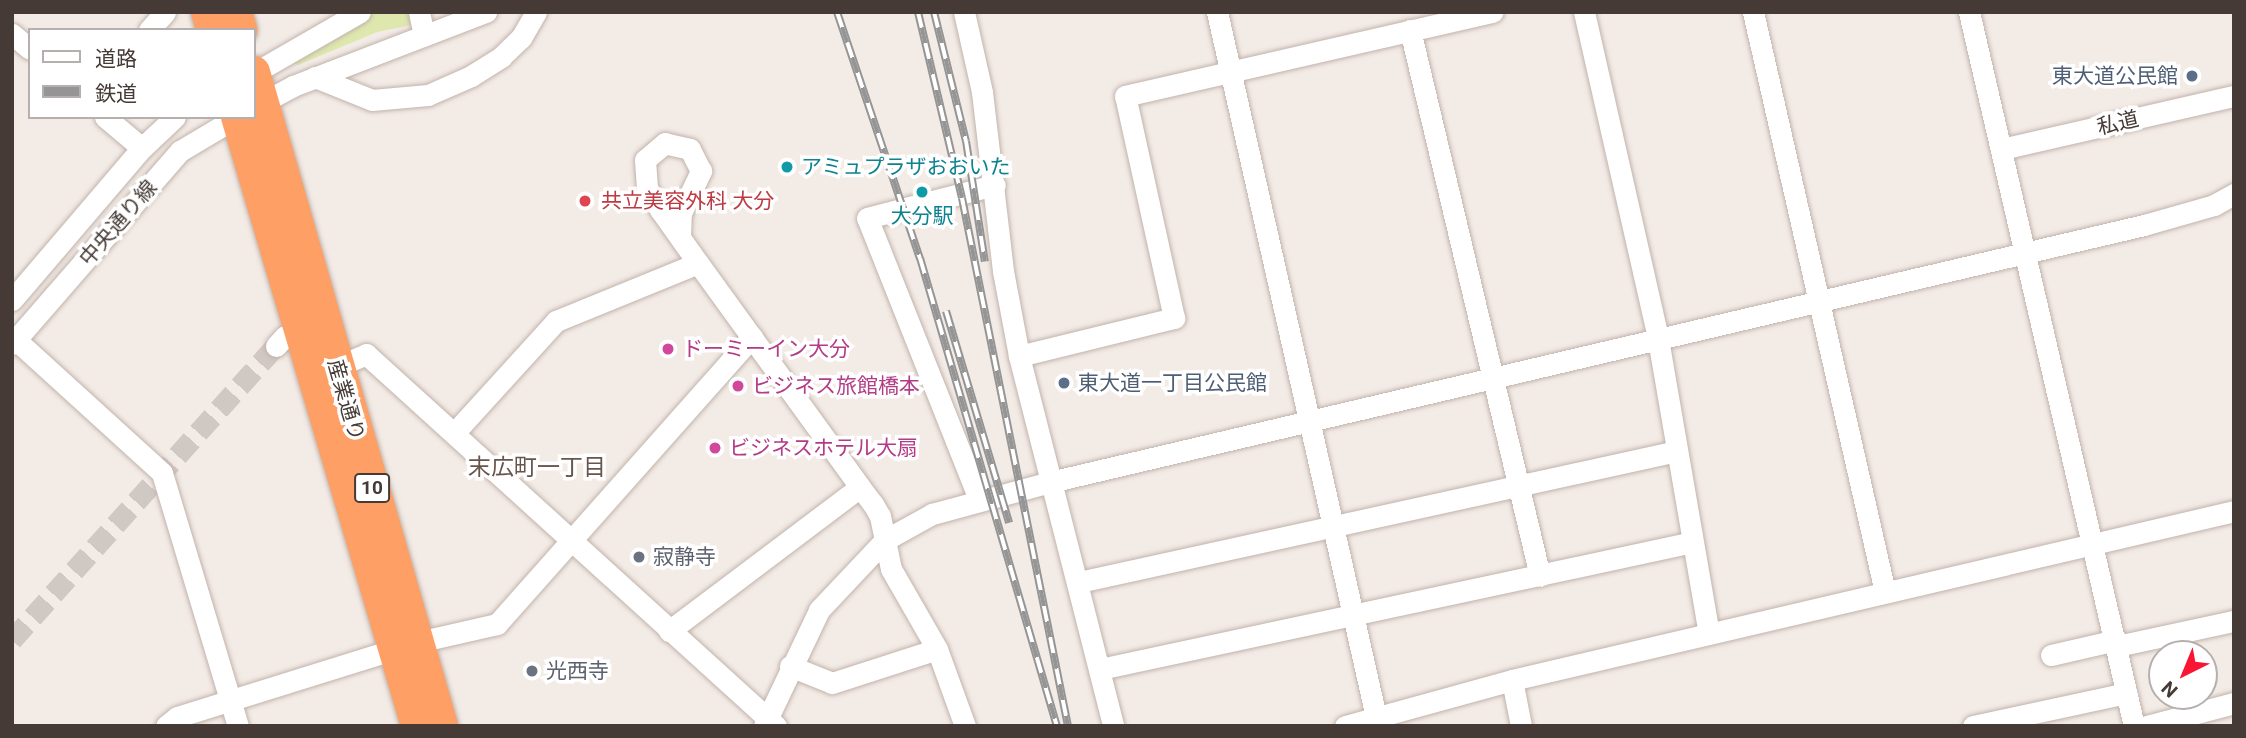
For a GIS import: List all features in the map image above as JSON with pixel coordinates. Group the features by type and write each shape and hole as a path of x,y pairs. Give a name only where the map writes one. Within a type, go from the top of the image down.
{"highway":[{"name":"産業通り","path":"249,119 406,645 442,726"},
{"name":"産業通り","path":"250,119 336,367 406,645 417,726"}],"street":[{"path":"151,28 165,12"},
{"path":"256,72 360,12"},
{"path":"419,12 424,35"},
{"name":"中央通り線","path":"256,106 315,77 486,12"},
{"path":"315,77 372,100 428,94 471,76 501,57 520,38 536,12"},
{"path":"964,12 995,185 1003,271 1019,356 1050,482 1079,582 1113,726"},
{"path":"1217,12 1377,722"},
{"path":"1019,356 1174,318 1125,96 1493,12"},
{"path":"1584,12 1658,339 1709,634"},
{"path":"1753,12 1885,592"},
{"path":"1969,12 2095,545 2134,726"},
{"path":"1410,30 1540,576"},
{"path":"12,34 28,48"},
{"name":"私道","path":"2002,149 2234,96"},
{"path":"107,119 142,148"},
{"name":"中央通り線","path":"12,300 142,148 173,119"},
{"name":"中央通り線","path":"14,342 180,151 234,119"},
{"path":"979,499 867,218 995,185"},
{"path":"336,367 366,354 456,430 572,542 770,723 790,666 819,610 885,540 932,514 979,499 1050,482 2144,225 2214,205 2234,194"},
{"path":"680,237 880,516 891,569 937,649 965,726"},
{"path":"456,430 556,321 698,263"},
{"path":"166,726 177,717 231,703 406,645 496,624 572,542 752,337"},
{"path":"14,342 162,473 238,726"},
{"path":"1079,582 1677,452"},
{"path":"669,631 860,487"},
{"path":"1345,726 1377,722 1512,680 2234,511"},
{"path":"1100,669 1693,542"},
{"path":"2051,655 2234,621"},
{"path":"790,666 832,683 937,649"},
{"path":"1512,680 1521,726"},
{"path":"1973,726 2127,693"},
{"path":"2147,726 2234,703"}],"green space":[{"path":"374,12 412,12 412,25 377,32 298,65 289,62 293,55"}],"tunnel":[{"path":"12,640 276,346"}],"railway":[{"path":"837,12 920,258 1057,726"},
{"path":"918,12 962,198 1068,726"},
{"path":"934,12 966,141 985,262"},
{"path":"946,311 1009,523"}],"place":[{"name":"東大道公民館","path":"2192,76"},
{"name":"アミュプラザおおいた","path":"787,167"},
{"name":"大分駅","path":"922,192"},
{"name":"共立美容外科 大分","path":"585,201"},
{"name":"ドーミーイン大分","path":"668,349"},
{"name":"東大道一丁目公民館","path":"1064,383"},
{"name":"ビジネス旅館橋本","path":"738,386"},
{"name":"ビジネスホテル大扇","path":"715,448"},
{"name":"寂静寺","path":"639,557"},
{"name":"光西寺","path":"532,671"}],"district":[{"name":"末広町一丁目","path":"537,468"}]}
